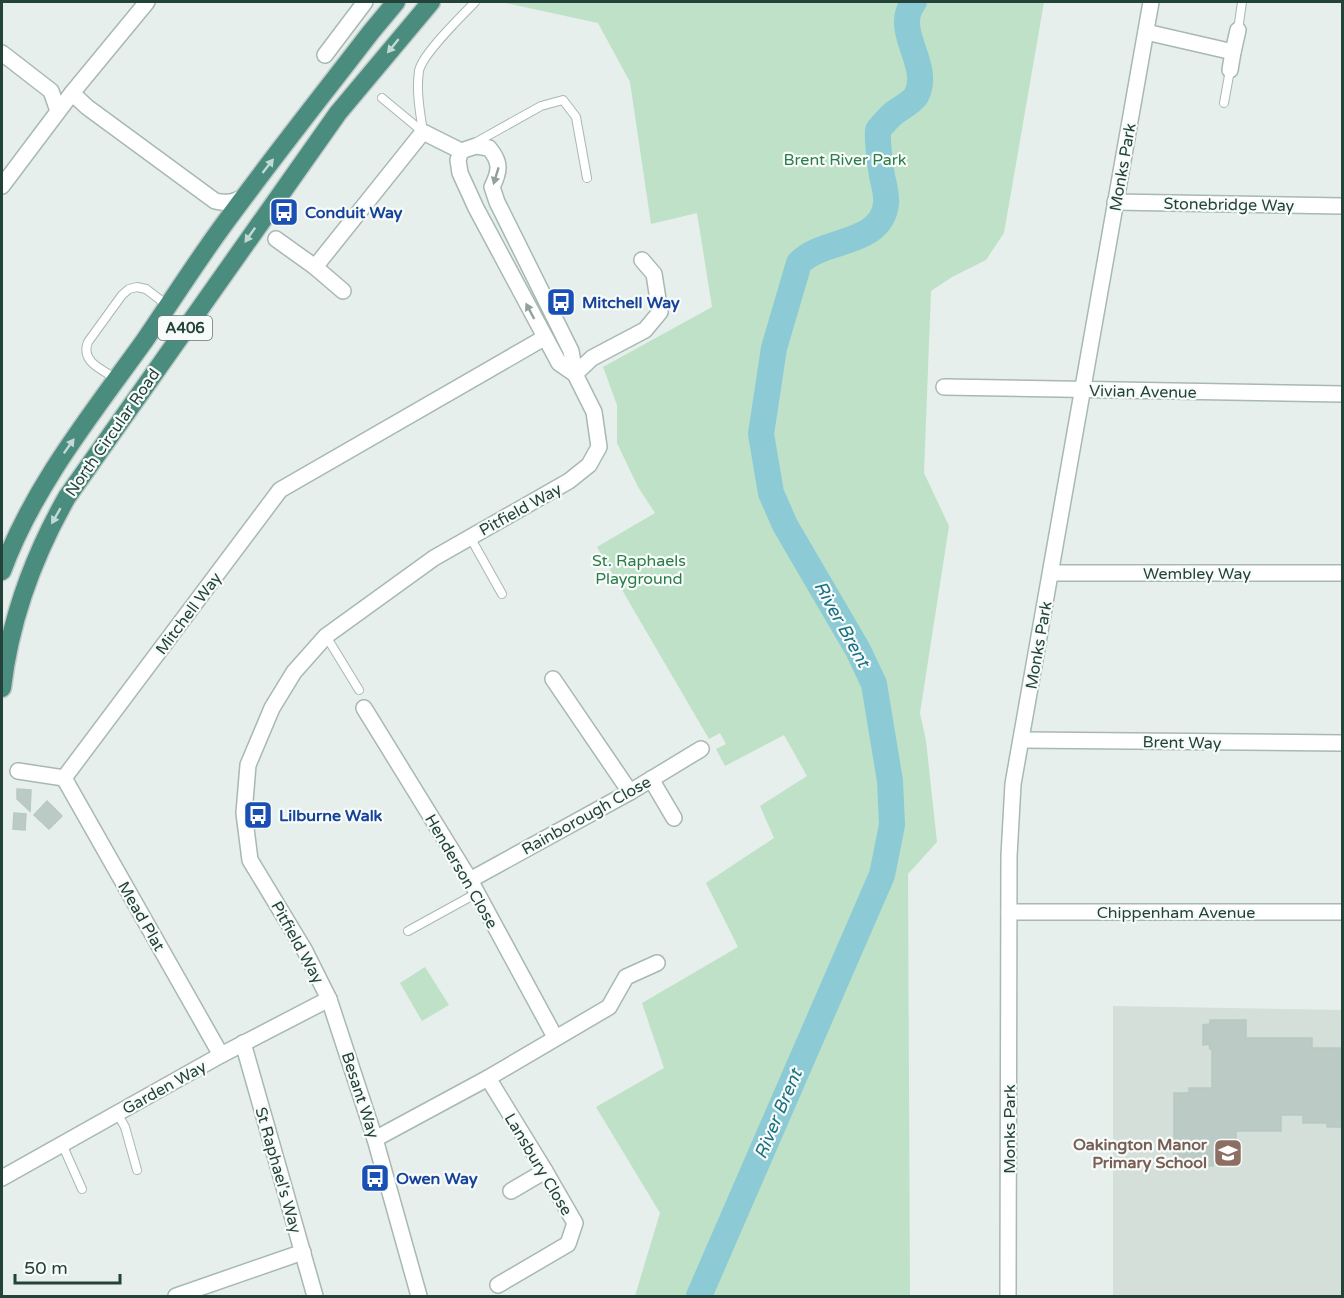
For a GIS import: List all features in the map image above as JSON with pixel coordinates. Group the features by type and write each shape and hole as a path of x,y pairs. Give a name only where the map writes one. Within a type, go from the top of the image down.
{"highway":[{"name":"North Circular Road","path":"2,571 16,535 39,490 66,450 246,195 396,2"},
{"name":"North Circular Road","path":"2,688 8,644 18,605 33,563 67,497 338,113 431,2"}],"street":[{"path":"2,186 72,93 147,2"},
{"path":"325,55 365,2"},
{"name":"Monks Park","path":"1008,1296 1009,912 1010,822 1013,784 1151,2"},
{"path":"1230,70 1238,30"},
{"path":"1146,32 1233,52"},
{"path":"2,53 51,91 58,111"},
{"path":"72,93 87,107 215,201 226,203 236,201 246,195"},
{"path":"315,267 423,132 461,151 476,147 489,148 499,164 498,175 492,187 497,202 571,351 575,374"},
{"name":"Pitfield Way","path":"329,999 305,951 250,860 244,813 248,765 272,708 294,672 327,636 434,558 570,482 590,465 598,447 594,412 575,374 559,363 544,338 476,208 460,173 458,160 461,151"},
{"name":"Stonebridge Way","path":"1115,202 1342,206"},
{"path":"276,239 343,291"},
{"path":"575,374 592,358 645,330 660,312 654,274 642,260"},
{"name":"Mitchell Way","path":"64,778 280,490 544,338"},
{"name":"Vivian Avenue","path":"944,387 1342,394"},
{"name":"Wembley Way","path":"1051,573 1342,573"},
{"path":"553,679 630,792"},
{"name":"Henderson Close","path":"364,708 473,886 555,1037"},
{"name":"Brent Way","path":"1021,740 1342,743"},
{"name":"Rainborough Close","path":"473,886 701,749"},
{"path":"18,771 64,778"},
{"name":"Mead Plat","path":"64,778 221,1055"},
{"path":"651,779 674,818"},
{"name":"Chippenham Avenue","path":"1009,912 1342,912"},
{"path":"375,1139 488,1078 609,1007 626,977 657,963"},
{"name":"Garden Way","path":"2,1178 221,1055 329,999"},
{"name":"Besant Way","path":"329,999 375,1139 419,1296"},
{"name":"St Raphael's Way","path":"243,1043 315,1296"},
{"name":"Lansbury Close","path":"488,1078 574,1223 568,1244 498,1285"},
{"path":"512,1191 545,1171"},
{"path":"176,1296 303,1252"}],"lane":[{"path":"423,132 418,97 419,68 426,56 475,2"},
{"path":"1238,30 1242,2"},
{"path":"1224,103 1230,70"},
{"path":"382,98 423,132"},
{"path":"461,151 541,105 562,100 576,117 587,178"},
{"path":"117,379 92,363 87,357 86,349 95,333 129,289 137,287 146,289 169,306"},
{"path":"470,537 502,594"},
{"path":"327,636 359,690"},
{"path":"408,932 473,886"},
{"path":"117,1113 125,1127 137,1170"},
{"path":"62,1144 82,1189"}],"shaded area":[{"name":"Oakington Manor Primary School","path":"1113,1006 1342,1010 1342,1296 1113,1296"}],"green space":[{"name":"Brent River Park","path":"501,2 1044,2 1004,233 986,260 952,277 931,291 924,473 949,526 920,713 926,741 937,842 908,874 910,1296 635,1296 660,1213 596,1107 664,1068 642,1003 738,947 706,883 774,838 760,806 807,776 784,735 725,766 716,749 726,744 720,733 709,739 597,547 655,513 638,487 617,443 617,405 603,367 712,307 697,213 651,224 630,82 598,23"},
{"path":"425,967 449,1005 422,1021 400,983"}],"building":[{"path":"17,789 31,790 30,811 17,799"},
{"path":"47,801 62,816 49,829 34,815"},
{"path":"14,813 26,814 25,830 13,829"},
{"path":"1210,1020 1246,1020 1246,1038 1312,1038 1312,1048 1342,1048 1342,1127 1327,1127 1327,1123 1303,1123 1303,1115 1281,1115 1281,1131 1236,1131 1236,1142 1224,1142 1224,1155 1213,1155 1213,1166 1174,1166 1174,1093 1189,1093 1189,1088 1212,1088 1212,1049 1209,1044 1203,1045 1203,1025 1210,1024"}],"waterway":[{"name":"River Brent","path":"699,1296 882,875 892,825 890,781 874,684 858,650 785,525 771,493 761,434 774,348 799,263 822,249 863,235 882,218 886,197 878,130 892,115 914,99 920,84 920,72 907,25 908,13 914,2"}],"place":[{"name":"Conduit Way","path":"284,212"},
{"name":"Mitchell Way","path":"561,302"},
{"name":"Lilburne Walk","path":"258,815"},
{"name":"Oakington Manor Primary School","path":"1228,1153"},
{"name":"Owen Way","path":"375,1178"}],"park label":[{"name":"St. Raphaels Playground","path":"639,569"}]}
